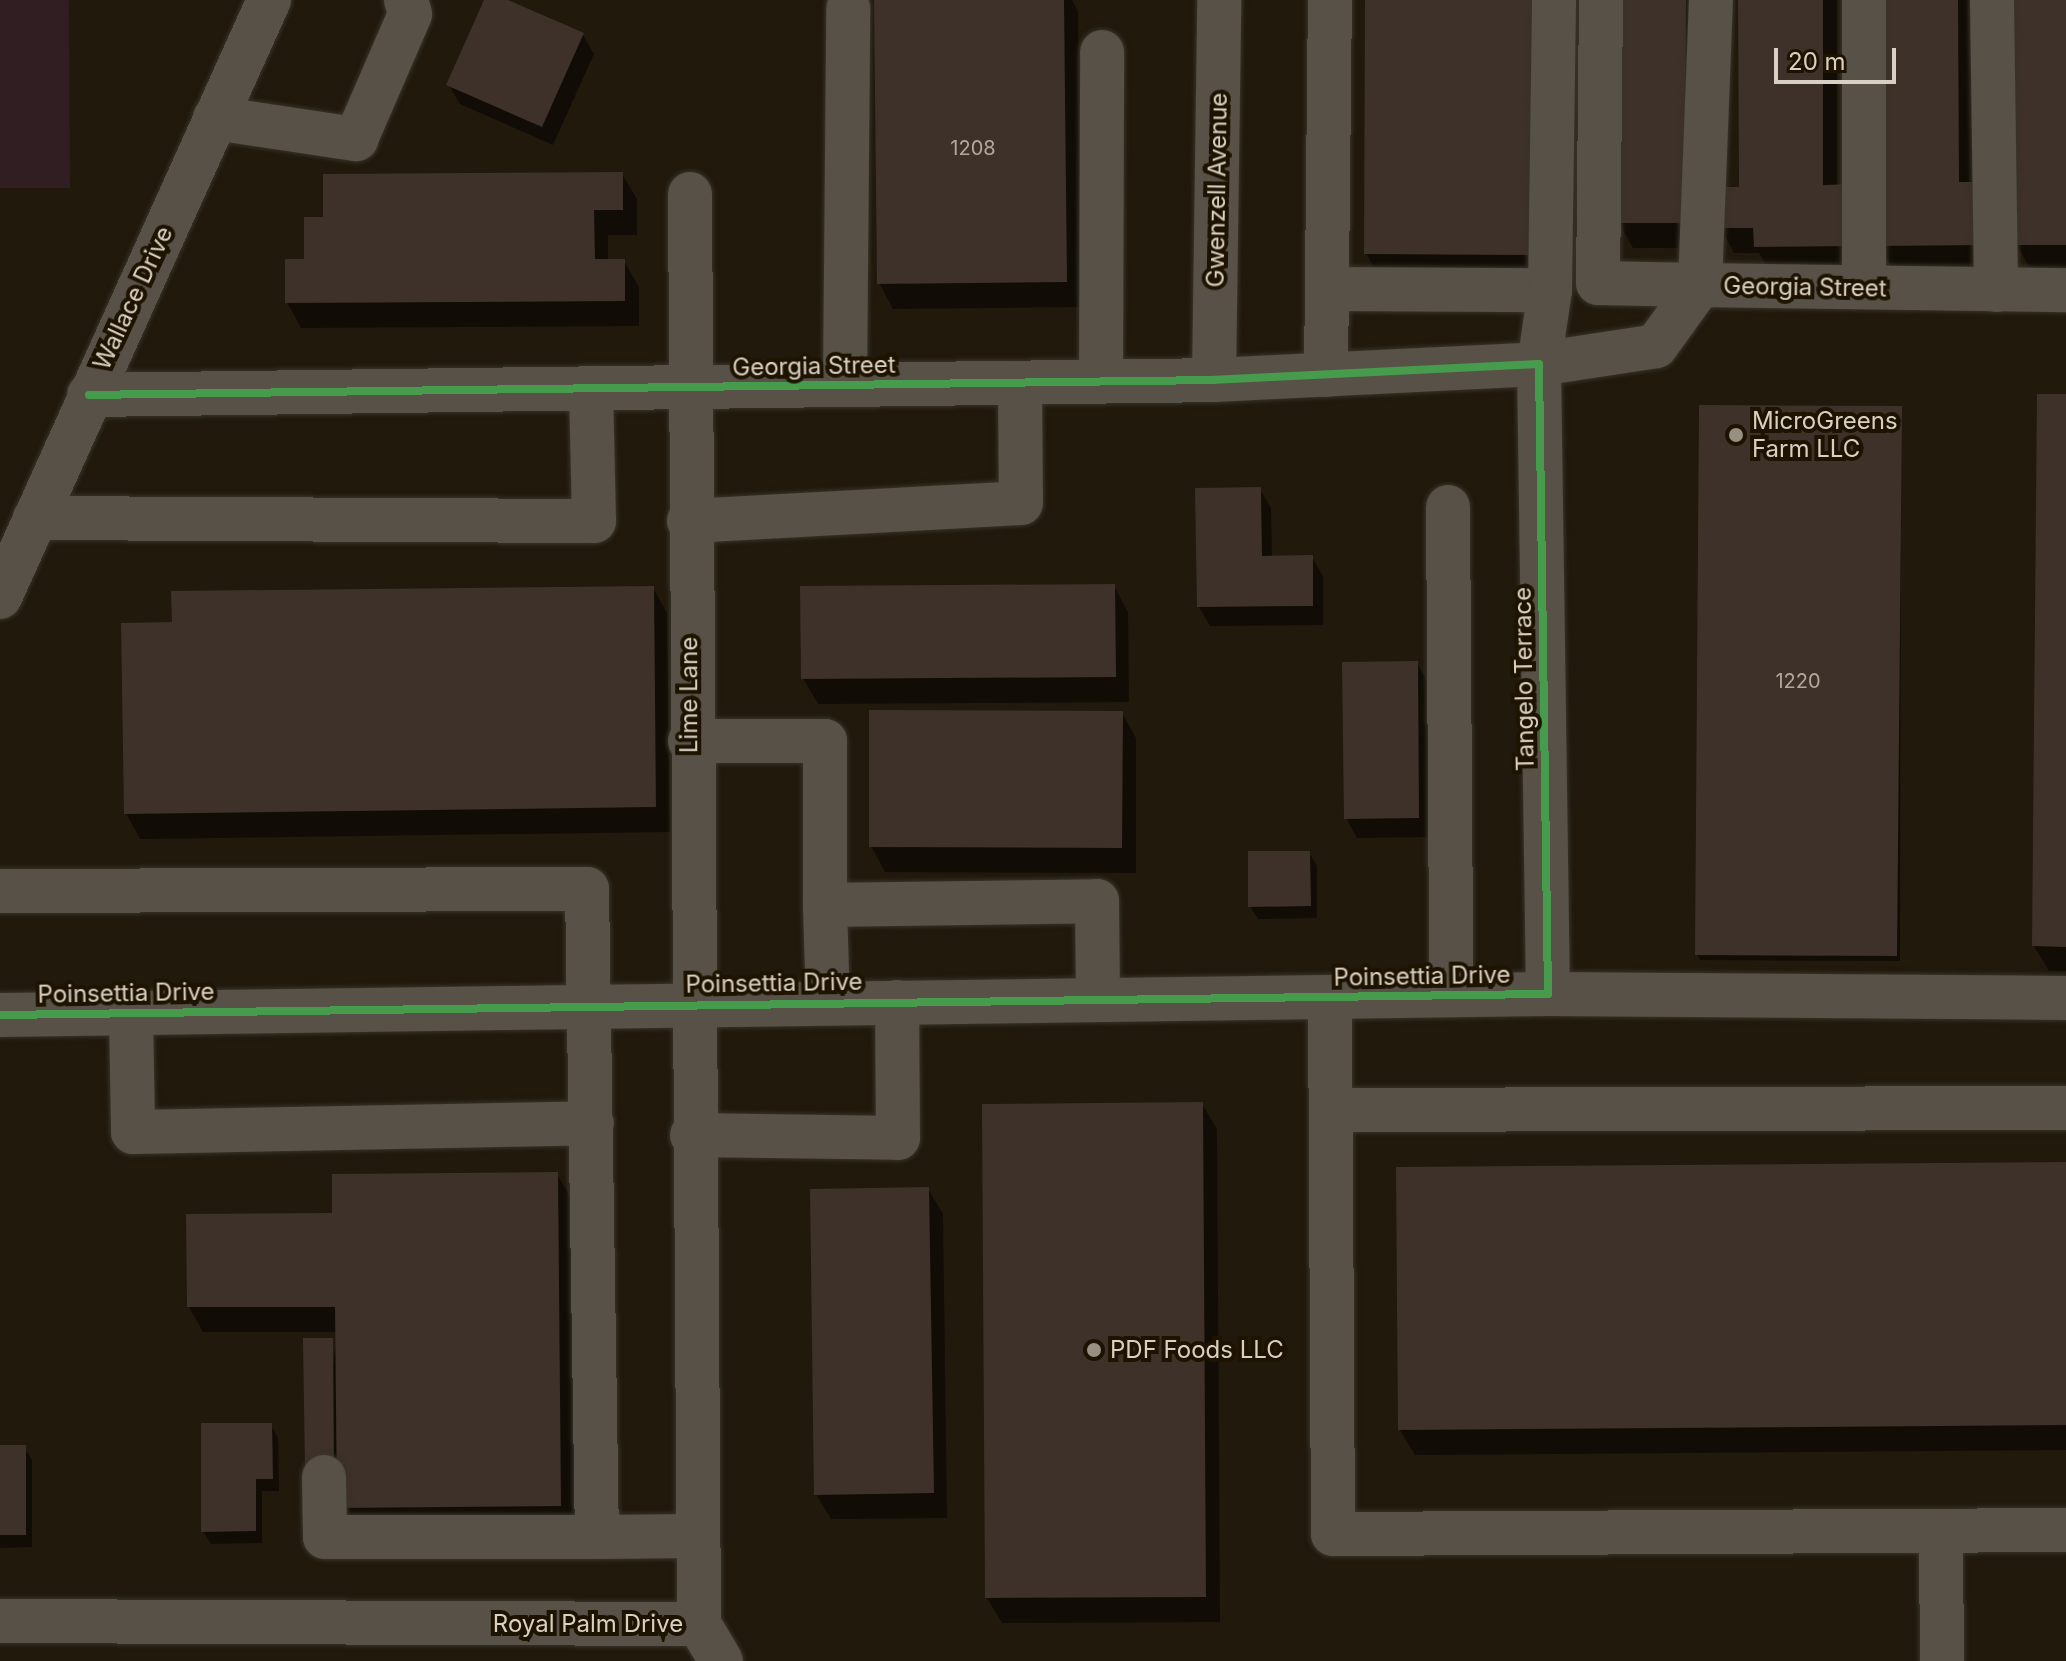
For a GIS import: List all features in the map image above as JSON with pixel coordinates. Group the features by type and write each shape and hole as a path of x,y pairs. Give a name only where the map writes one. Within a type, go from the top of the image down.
{"street":[{"name":"Wallace Drive","path":"0,597 269,0"},
{"path":"215,118 356,139 410,14 406,0"},
{"name":"Gwenzell Avenue","path":"1214,380 1219,0"},
{"path":"1326,375 1330,0"},
{"name":"Tangelo Terrace","path":"1548,994 1539,364 1550,290 1554,0"},
{"path":"1601,0 1598,283 1700,285 1711,0"},
{"path":"1864,0 1864,287"},
{"path":"1992,0 1996,290"},
{"path":"845,385 848,8"},
{"path":"1101,382 1102,52"},
{"name":"Lime Lane","path":"690,194 691,1004"},
{"name":"Georgia Street","path":"89,395 1214,380 1539,364 1656,346 1700,285 2066,290"},
{"path":"1327,289 1550,290"},
{"path":"689,521 1021,503 1020,383"},
{"path":"35,518 594,521 591,388"},
{"path":"1448,507 1451,995"},
{"path":"690,741 825,741 828,1003"},
{"path":"0,891 587,889 597,1537"},
{"path":"825,905 1097,901 1098,1000"},
{"name":"Poinsettia Drive","path":"0,1015 1548,994 2066,998"},
{"path":"1330,997 1333,1534 2066,1530"},
{"path":"692,1135 898,1138 897,1002"},
{"name":"Royal Palm Drive","path":"0,1621 345,1642 699,1624 691,1004"},
{"path":"131,1013 133,1132 592,1123"},
{"path":"1331,1110 2066,1108"},
{"path":"324,1477 325,1537 698,1536"},
{"path":"1941,1531 1942,1661"},
{"path":"699,1624 721,1661"}],"shaded area":[{"path":"0,0 69,0 70,188 0,188"}],"building":[{"path":"484,0 508,0 584,33 542,127 446,85"},
{"path":"874,0 1064,0 1067,282 877,284"},
{"path":"1365,0 1542,0 1540,255 1364,254"},
{"path":"1617,0 1686,0 1685,223 1617,223"},
{"path":"1738,0 1823,0 1823,185 1856,184 1856,246 1754,247 1753,228 1718,228 1718,187 1739,187"},
{"path":"1875,0 1958,0 1959,182 1987,182 1987,245 1877,246"},
{"path":"2012,0 2066,0 2066,245 2014,245"},
{"path":"623,172 623,210 594,210 595,259 625,259 625,301 285,303 285,259 304,259 304,217 323,217 323,174"},
{"path":"2037,394 2066,394 2066,947 2032,946"},
{"path":"1699,405 1902,406 1897,956 1695,955"},
{"path":"1261,487 1262,556 1313,555 1313,606 1197,607 1195,488"},
{"path":"1115,584 1116,677 801,679 800,586"},
{"path":"654,586 656,807 124,814 121,623 172,622 171,591"},
{"path":"1418,661 1419,818 1344,819 1342,662"},
{"path":"869,710 1123,711 1122,848 869,847"},
{"path":"1248,851 1310,851 1311,906 1248,907"},
{"name":"PDF Foods LLC","path":"1203,1102 1206,1597 985,1598 982,1104"},
{"path":"2066,1162 2066,1425 1398,1430 1396,1167"},
{"path":"558,1172 561,1506 337,1508 335,1307 187,1307 186,1214 332,1213 332,1174"},
{"path":"929,1187 934,1493 814,1495 810,1189"},
{"path":"303,1338 333,1338 334,1469 305,1469"},
{"path":"201,1423 272,1423 273,1479 256,1479 256,1531 201,1532"},
{"path":"0,1445 26,1445 26,1535 0,1535"}],"cycle path":[{"path":"0,1015 1548,994 1539,364 1214,380 89,395"}],"place":[{"name":"MicroGreens Farm LLC","path":"1736,435"},
{"name":"PDF Foods LLC","path":"1094,1350"}]}
